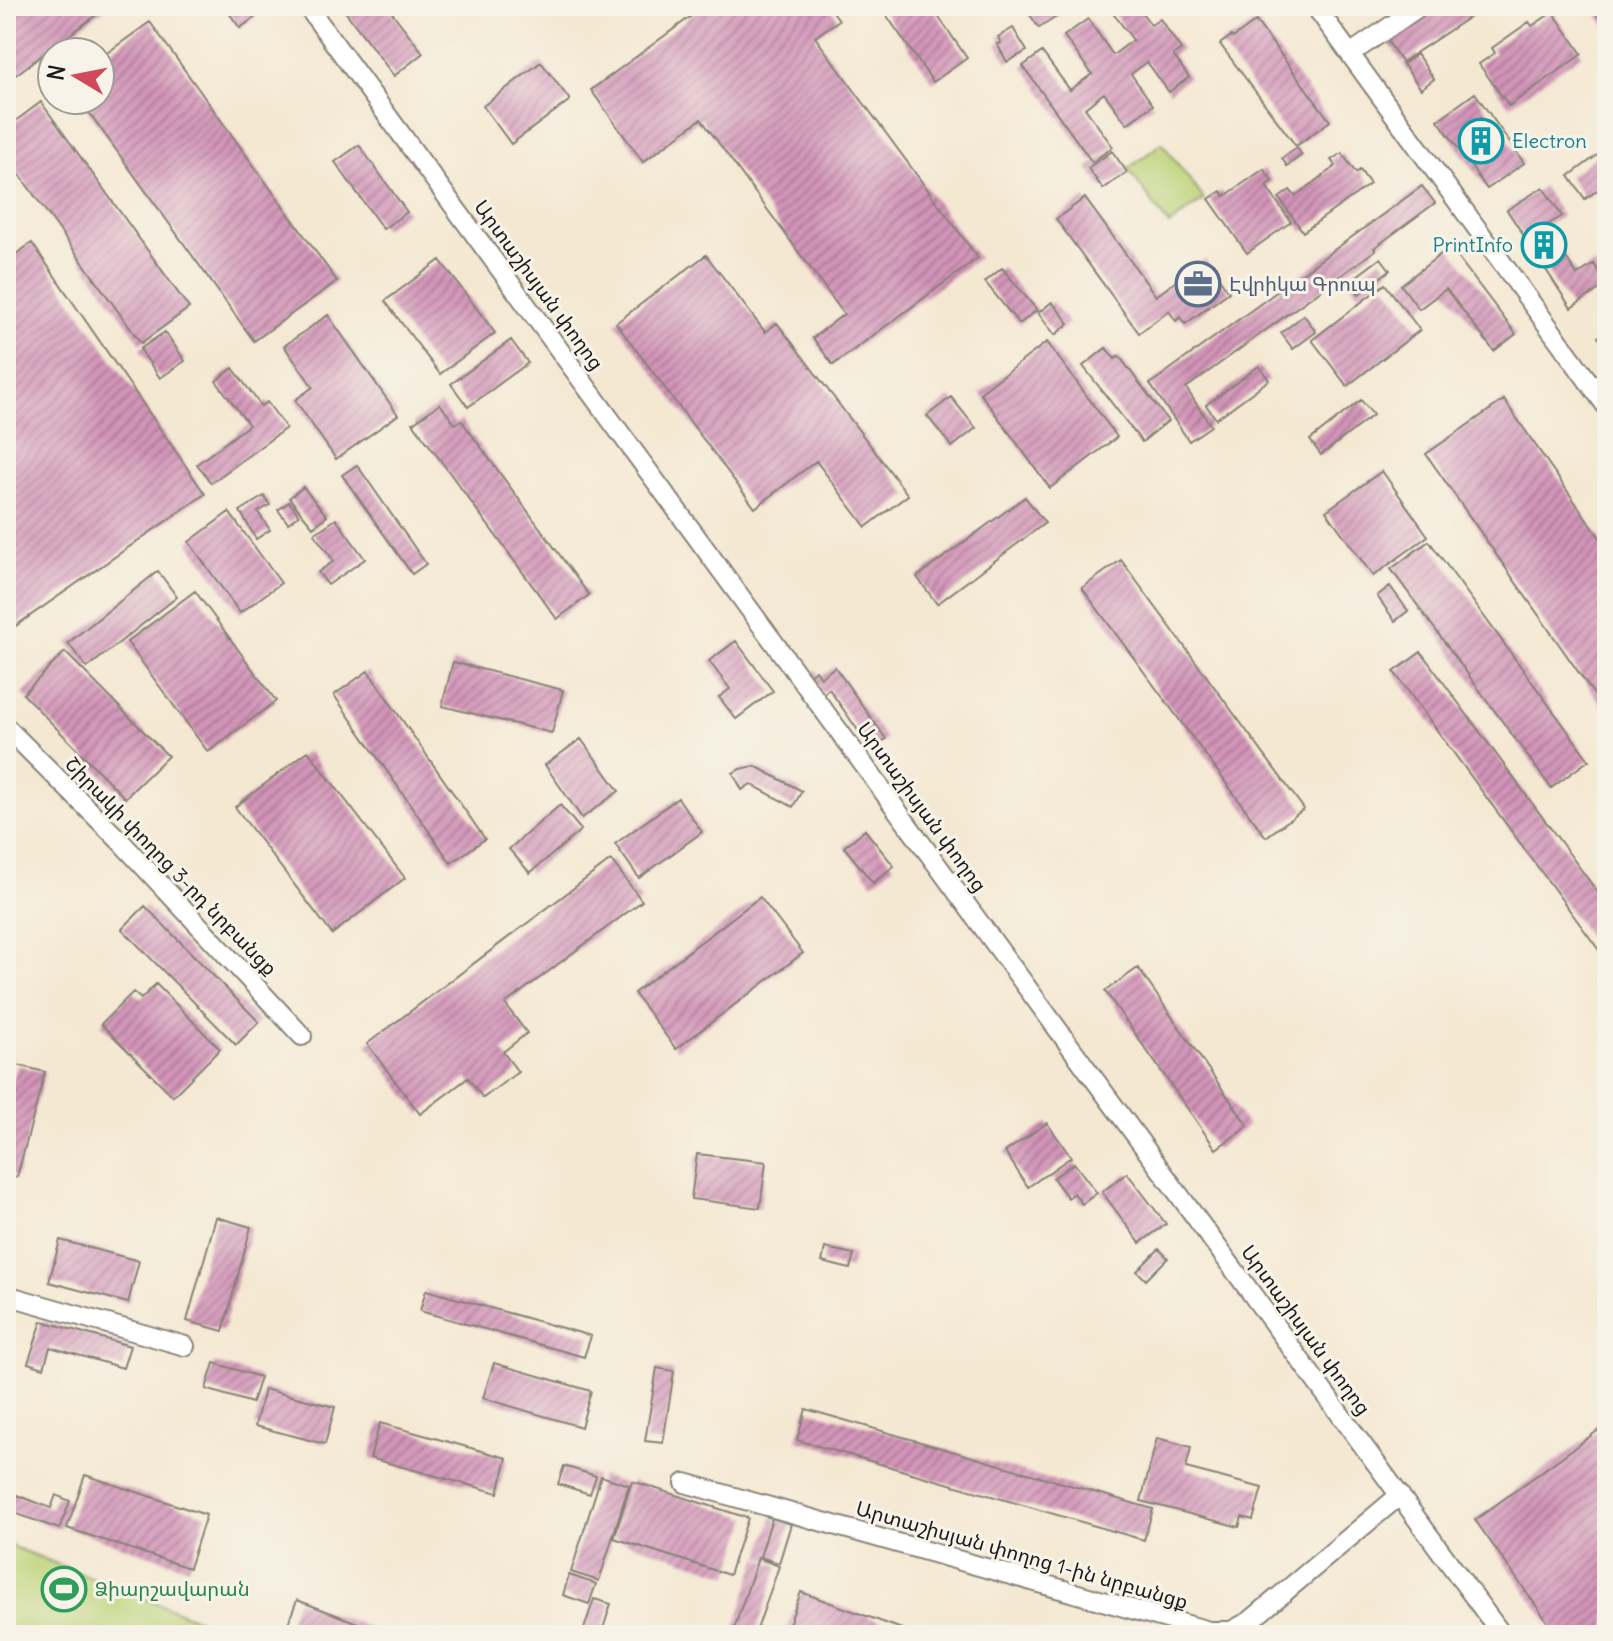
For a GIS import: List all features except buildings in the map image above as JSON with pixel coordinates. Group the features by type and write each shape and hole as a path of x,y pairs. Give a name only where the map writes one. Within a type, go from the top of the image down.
{"street":[{"name":"Արտաշիսյան փողոց","path":"307,6 1502,1635"},
{"path":"1315,6 1607,407"},
{"path":"1350,54 1420,6"},
{"name":"Շիրակի փողոց 3-րդ նրբանցք","path":"6,727 122,843 302,1036"},
{"path":"6,1295 185,1346"},
{"name":"Արտաշիսյան փողոց 1-ին նրբանցք","path":"685,1483 1209,1631 1231,1631 1250,1621 1400,1495"}],"green space":[{"path":"1162,143 1204,199 1169,225 1128,169"},
{"name":"Ձիարշավարան","path":"6,1544 238,1635 6,1635"}],"place":[{"name":"Electron","path":"1481,141"},
{"name":"PrintInfo","path":"1544,245"},
{"name":"Էվրիկա Գրուպ","path":"1198,284"},
{"name":"Ձիարշավարան","path":"64,1589"}]}
